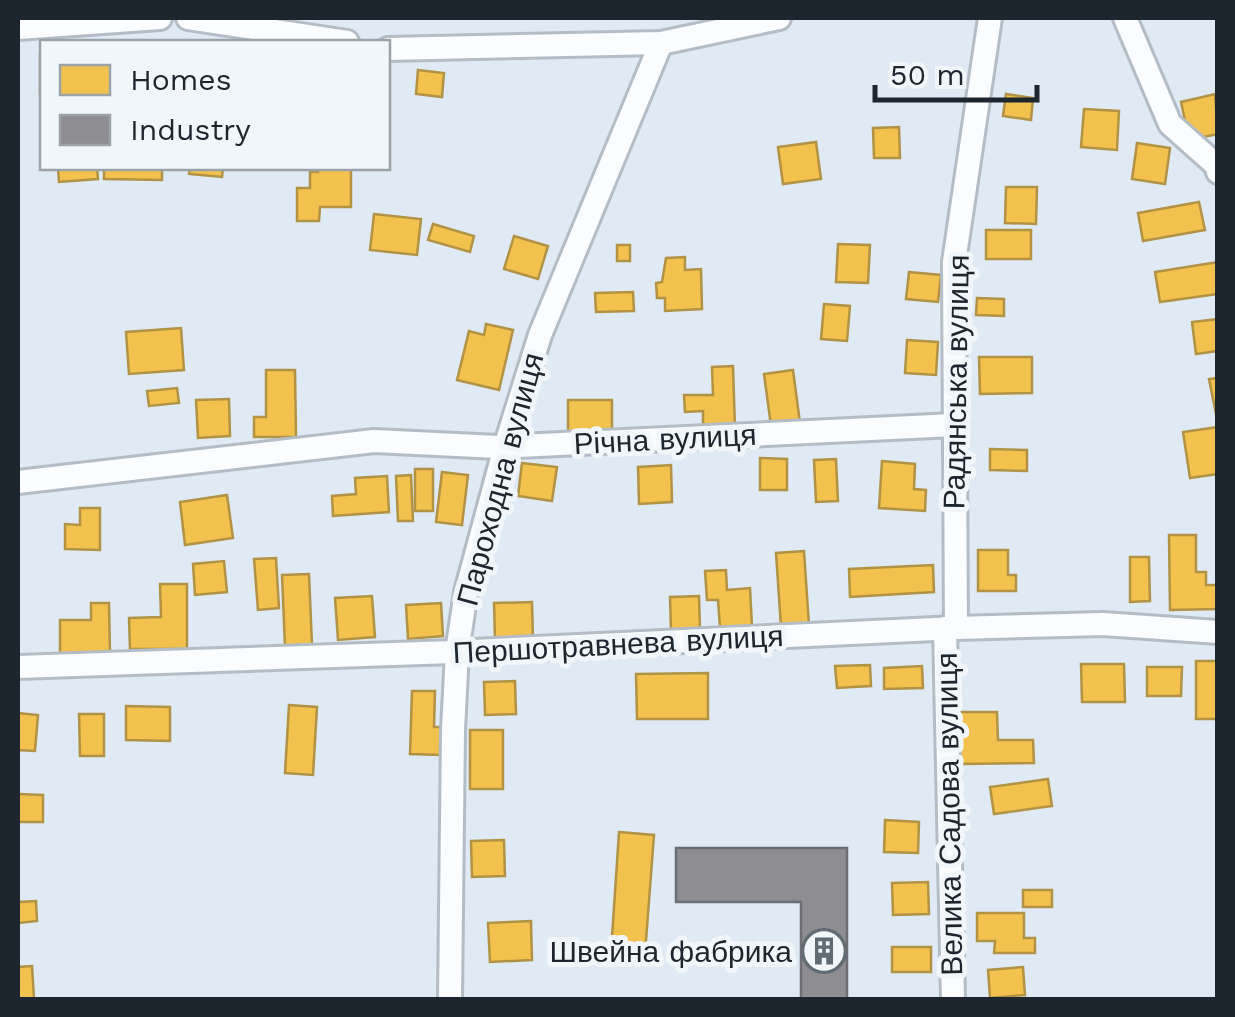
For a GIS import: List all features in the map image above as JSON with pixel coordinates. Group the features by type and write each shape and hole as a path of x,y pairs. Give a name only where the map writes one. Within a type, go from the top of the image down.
{"street":[{"path":"18,28 160,18"},
{"path":"188,18 334,40"},
{"path":"390,49 662,42 778,18"},
{"name":"Радянська вулиця","path":"950,628 954,262 990,18"},
{"path":"1125,18 1170,124 1216,165 1218,172"},
{"name":"Пароходна вулиця","path":"450,1000 452,730 466,592 540,335 662,42"},
{"name":"Річна вулиця","path":"18,482 374,442 505,446 954,426"},
{"name":"Першотравнева вулиця","path":"18,667 457,652 950,628 1103,624 1218,632"},
{"name":"Велика Садова вулиця","path":"950,628 953,1000"}],"building: Homes":[{"path":"418,70 444,73 442,97 416,94"},
{"path":"1006,94 1033,98 1031,120 1003,116"},
{"path":"1215,94 1218,134 1189,140 1181,102"},
{"path":"1084,109 1119,111 1117,150 1081,147"},
{"path":"899,127 900,158 874,158 873,128"},
{"path":"816,142 821,179 783,184 778,147"},
{"path":"1137,143 1170,148 1165,184 1132,179"},
{"path":"58,170 97,170 98,179 59,182"},
{"path":"104,170 162,170 162,180 104,179"},
{"path":"190,170 223,170 222,177 189,174"},
{"path":"351,170 351,207 320,207 319,221 297,221 297,188 310,188 310,172"},
{"path":"1006,187 1037,187 1036,224 1005,223"},
{"path":"1199,202 1205,230 1143,241 1138,213"},
{"path":"374,214 421,219 417,255 370,250"},
{"path":"433,224 474,236 470,252 428,240"},
{"path":"986,230 1031,230 1031,259 986,259"},
{"path":"514,236 548,246 538,279 504,269"},
{"path":"838,244 870,245 868,283 836,282"},
{"path":"617,245 630,245 630,261 617,261"},
{"path":"685,257 685,270 701,269 702,309 665,311 665,298 657,298 656,283 662,282 666,258"},
{"path":"1218,262 1218,294 1160,302 1155,272"},
{"path":"909,272 941,275 938,302 906,299"},
{"path":"633,292 634,311 596,312 595,293"},
{"path":"977,298 1004,299 1004,316 976,315"},
{"path":"824,304 850,306 847,341 821,339"},
{"path":"1218,319 1218,351 1196,354 1192,322"},
{"path":"486,324 513,330 499,390 457,380 469,331 484,335"},
{"path":"181,328 184,370 129,374 126,332"},
{"path":"907,340 938,342 936,375 905,373"},
{"path":"979,357 1032,357 1032,393 980,394"},
{"path":"733,366 735,428 703,429 703,411 685,412 684,395 713,395 712,367"},
{"path":"266,370 295,370 296,437 254,437 254,417 266,417"},
{"path":"793,370 800,423 771,426 764,374"},
{"path":"1218,378 1218,413 1216,414 1209,379"},
{"path":"177,388 179,403 149,406 147,391"},
{"path":"229,399 230,436 198,438 196,400"},
{"path":"568,400 612,400 612,433 568,434"},
{"path":"1218,427 1218,474 1190,478 1183,432"},
{"path":"990,449 1027,450 1027,471 990,470"},
{"path":"760,458 787,459 787,490 760,490"},
{"path":"836,459 838,501 816,502 814,460"},
{"path":"882,461 915,464 914,489 926,490 925,511 879,508"},
{"path":"522,463 557,467 552,501 518,496"},
{"path":"671,465 672,502 639,504 638,467"},
{"path":"415,469 433,469 433,511 415,511"},
{"path":"442,472 468,475 462,525 436,522"},
{"path":"411,475 413,521 398,521 396,476"},
{"path":"387,476 389,512 333,516 332,496 356,494 355,478"},
{"path":"227,495 233,538 185,545 180,502"},
{"path":"80,508 100,508 100,550 65,549 65,524 80,525"},
{"path":"1169,535 1196,535 1196,572 1206,572 1206,585 1218,585 1218,609 1170,610"},
{"path":"978,550 1008,550 1008,575 1016,575 1016,591 978,591"},
{"path":"804,551 809,625 781,627 776,553"},
{"path":"1130,557 1149,557 1150,601 1130,602"},
{"path":"276,558 279,608 258,610 254,559"},
{"path":"224,561 227,592 195,595 193,564"},
{"path":"933,565 934,592 850,597 849,569"},
{"path":"726,570 727,590 750,588 752,626 720,628 718,600 707,600 705,571"},
{"path":"309,574 312,645 285,647 282,575"},
{"path":"160,584 187,584 187,649 130,649 129,618 161,617"},
{"path":"372,596 375,637 338,640 335,598"},
{"path":"699,596 700,629 671,630 670,597"},
{"path":"532,602 533,639 495,640 494,603"},
{"path":"91,603 109,603 110,653 60,654 60,620 91,620"},
{"path":"441,603 443,636 408,639 406,605"},
{"path":"1196,661 1218,661 1218,719 1196,719"},
{"path":"1081,664 1124,664 1125,702 1082,702"},
{"path":"870,665 871,686 837,688 835,666"},
{"path":"922,666 923,688 884,689 884,668"},
{"path":"1147,667 1182,667 1181,696 1147,696"},
{"path":"708,673 708,719 637,719 636,674"},
{"path":"515,681 516,714 485,715 484,682"},
{"path":"412,691 435,691 434,727 442,727 441,755 410,754"},
{"path":"289,705 317,707 313,775 285,773"},
{"path":"126,706 170,707 170,741 126,740"},
{"path":"959,712 997,712 998,740 1033,740 1034,763 960,764"},
{"path":"18,713 38,715 35,751 18,750"},
{"path":"79,714 104,714 104,756 80,756"},
{"path":"470,730 503,730 503,789 470,789"},
{"path":"1048,779 1052,806 994,814 990,787"},
{"path":"18,794 43,795 43,822 18,822"},
{"path":"885,820 919,822 918,853 884,852"},
{"path":"619,832 654,835 645,954 611,952"},
{"path":"504,840 505,876 472,877 471,841"},
{"path":"928,882 929,914 893,915 892,883"},
{"path":"1023,890 1052,890 1052,907 1023,907"},
{"path":"36,901 37,921 18,923 18,902"},
{"path":"977,913 1024,913 1024,938 1035,938 1035,953 994,953 995,941 977,941"},
{"path":"531,921 532,960 490,962 488,923"},
{"path":"892,947 931,947 931,972 892,972"},
{"path":"32,966 34,998 18,999 18,967"},
{"path":"1023,967 1025,995 990,998 988,970"}],"building: Industry":[{"name":"Швейна фабрика","path":"676,848 847,848 847,1000 801,1000 801,902 676,902"}],"place":[{"name":"Швейна фабрика","path":"824,951"}]}
